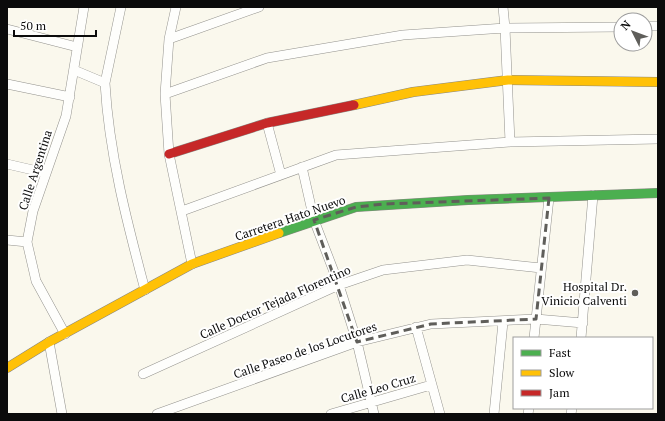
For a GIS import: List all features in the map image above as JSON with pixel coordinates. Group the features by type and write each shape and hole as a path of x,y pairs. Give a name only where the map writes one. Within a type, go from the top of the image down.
{"main road":[{"path":"169,154 267,123 413,92 508,80 658,82"},
{"name":"Carretera Hato Nuevo","path":"7,368 49,342 192,264 314,220 356,207 384,204 658,193"}],"street":[{"name":"Calle Argentina","path":"65,334 36,281 27,242 33,211 66,116 84,7"},
{"path":"121,7 105,83 106,109 117,181 145,290"},
{"path":"176,7 169,39 165,94 169,154 192,264"},
{"path":"169,39 259,7"},
{"path":"503,7 506,28 510,142"},
{"path":"165,94 267,58 402,35 506,28 613,27"},
{"path":"7,29 77,47"},
{"path":"74,70 105,83"},
{"path":"7,84 70,97"},
{"path":"267,123 281,175"},
{"path":"182,211 336,155 510,142 658,139"},
{"path":"7,164 46,173"},
{"path":"302,167 314,220 340,285 357,342 374,414"},
{"path":"581,337 593,195"},
{"path":"534,337 549,198"},
{"path":"7,240 27,242"},
{"name":"Calle Doctor Tejada Florentino","path":"143,374 340,285 383,270 467,260 541,268"},
{"name":"Calle Paseo de los Locutores","path":"157,414 357,342 430,324 503,322 536,319 583,323"},
{"path":"494,414 503,322"},
{"path":"416,327 440,414"},
{"path":"49,342 62,414"},
{"name":"Calle Leo Cruz","path":"331,414 431,385"}],"highlighted area":[{"path":"549,198 536,319 431,324 357,342 314,220 356,207 384,204"}],"traffic: fast":[{"path":"279,233 356,207 468,200 658,193"}],"traffic: slow":[{"path":"354,105 413,92 508,80 658,82"},
{"path":"7,368 49,342 192,264 279,233"}],"traffic: jam":[{"path":"169,154 267,123 354,105"}],"place":[{"name":"Hospital Dr. Vinicio Calventi","path":"635,293"}]}
